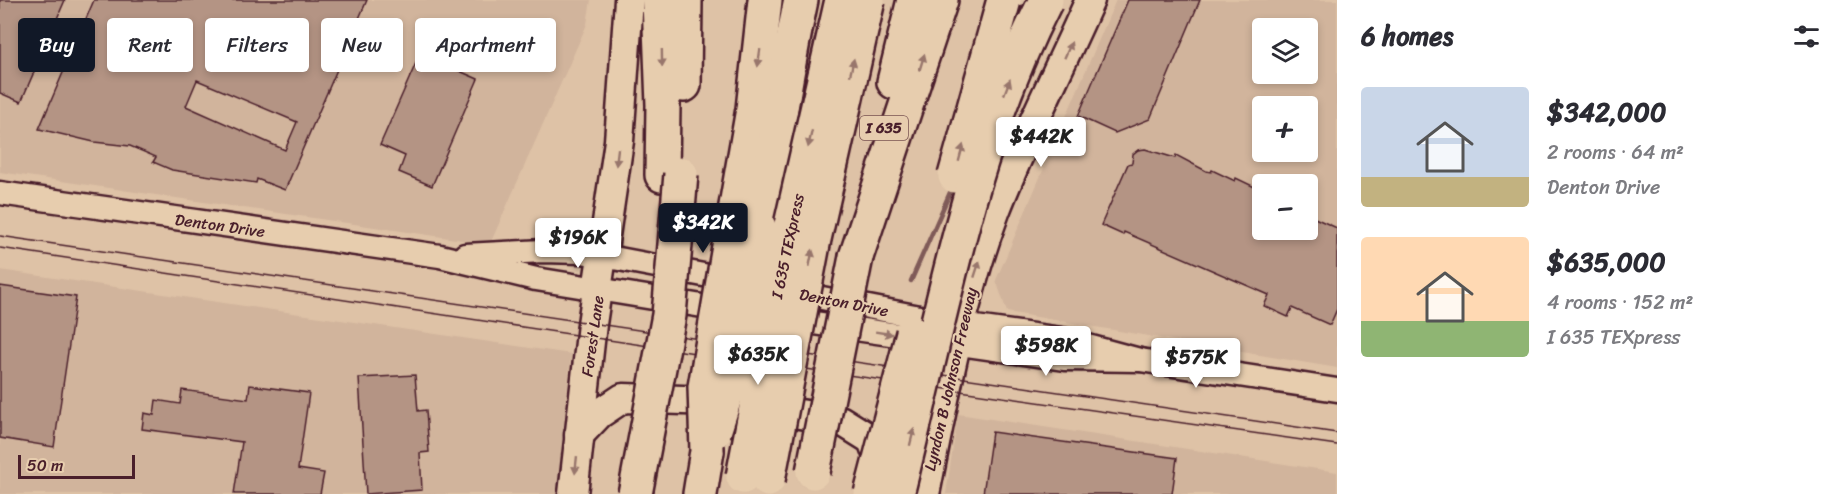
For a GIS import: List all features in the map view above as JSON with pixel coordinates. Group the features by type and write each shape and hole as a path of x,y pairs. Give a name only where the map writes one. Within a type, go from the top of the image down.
{"highway":[{"path":"633,494 662,174 660,0"},
{"path":"633,494 667,327 678,228 686,0"},
{"path":"746,225 753,109 765,0"},
{"path":"775,155 785,77 801,0"},
{"path":"704,471 705,387 746,225 775,155 798,80 815,0"},
{"name":"I 635 TEXpress","path":"754,486 789,234 842,0"},
{"name":"I 635 TEXpress","path":"754,486 814,239 868,0"},
{"name":"I 635","path":"811,483 856,257 914,0"},
{"path":"856,257 941,0"},
{"path":"872,494 966,134 1004,0"},
{"path":"897,494 949,278 980,164 1010,81 1046,0"}],"main road":[{"name":"Forest Lane","path":"573,494 623,99 629,0"},
{"name":"Lyndon B Johnson Freeway","path":"925,494 959,335 996,212 1090,0"},
{"path":"579,435 599,414 623,398 713,401 840,420 872,440 883,467 884,494"}],"street":[{"name":"Denton Drive","path":"0,193 440,256 536,279 598,290 959,335"},
{"name":"Denton Drive","path":"440,256 543,251 604,255 1065,359 1140,360 1337,390"}],"shaded area":[{"path":"0,0 591,0 587,24 490,244 0,172"},
{"path":"1116,0 1337,0 1337,368 1007,312 996,280"},
{"path":"0,270 571,354 557,494 0,494"},
{"path":"958,414 1337,472 1337,494 946,494"}],"building":[{"path":"0,0 65,0 57,18 18,18 18,72 34,72 21,102 0,93"},
{"path":"94,0 367,0 359,18 321,18 321,72 336,72 285,190 257,179 256,183 172,170 153,162 156,157 130,146 94,142 39,129 63,72 95,72 95,18 86,18","holes":["197,80 297,122 285,150 186,106"]},
{"path":"1128,0 1200,0 1150,119 1115,133 1078,116"},
{"path":"415,65 415,72 462,72 478,79 432,186 399,172 405,156 380,145"},
{"path":"1145,149 1175,158 1176,155 1206,171 1211,172 1212,170 1235,181 1236,178 1252,186 1252,240 1318,240 1318,219 1337,228 1337,309 1330,325 1292,308 1288,317 1264,306 1269,295 1124,232 1123,235 1101,225 1128,164 1132,163 1133,154"},
{"path":"0,286 76,297 54,447 0,438"},
{"path":"415,375 418,411 426,410 429,452 420,453 422,490 366,494 359,378"},
{"path":"250,385 309,393 298,469 324,473 320,494 234,494 242,442 142,429 144,413 154,415 156,400 180,404 182,390 248,399"},
{"path":"992,432 1177,458 1172,494 983,494"}],"waterway":[{"path":"911,281 952,188"}],"tram line":[{"path":"0,236 1337,433"},
{"path":"0,248 715,356 1337,445"}]}
